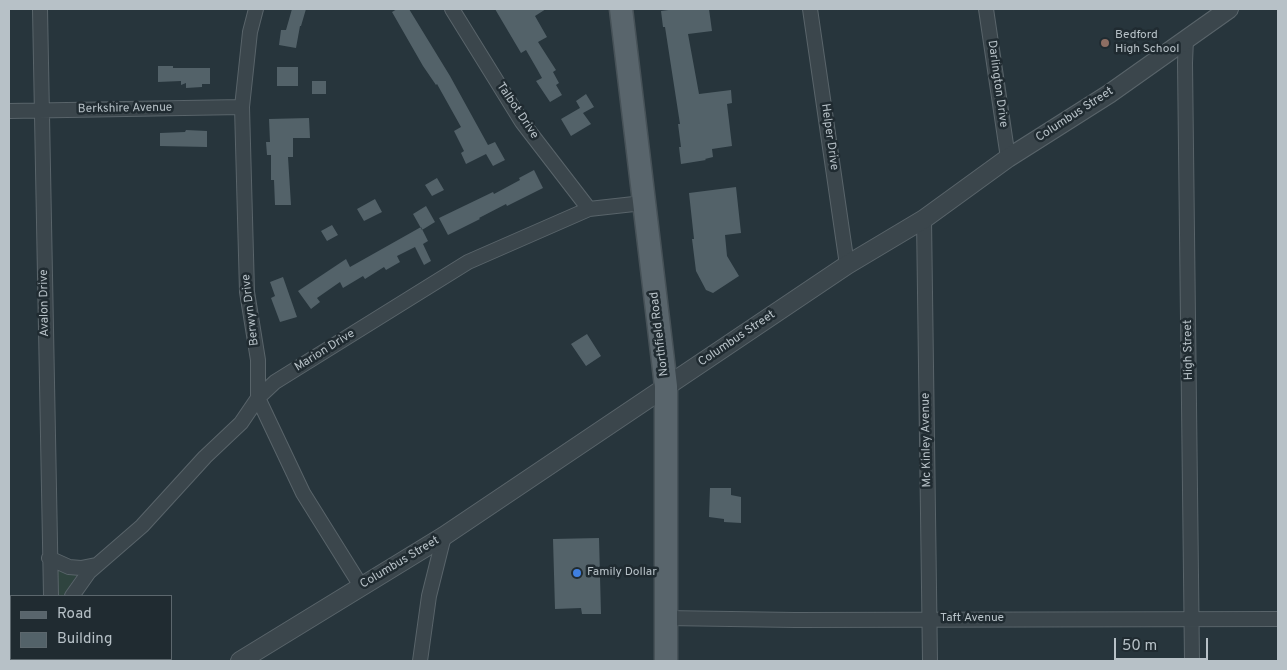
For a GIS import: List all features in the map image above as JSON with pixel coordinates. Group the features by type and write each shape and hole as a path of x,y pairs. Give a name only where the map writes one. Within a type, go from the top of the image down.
{"main road":[{"name":"Northfield Road","path":"621,9 666,386 666,661"}],"street":[{"name":"Avalon Drive","path":"40,9 51,595"},
{"name":"Berwyn Drive","path":"256,9 250,32 242,107 247,292 258,360 258,398 303,492 361,586"},
{"name":"Talbot Drive","path":"452,9 522,122 589,209"},
{"name":"Helper Drive","path":"810,9 847,265"},
{"name":"Darlington Drive","path":"986,9 1008,158"},
{"name":"Columbus Street","path":"240,661 444,536 847,265 924,219 1008,158 1109,94 1229,9"},
{"name":"High Street","path":"1186,39 1192,661"},
{"name":"Berkshire Avenue","path":"9,111 242,107"},
{"name":"Marion Drive","path":"73,595 89,572 142,526 206,457 241,423 258,398 275,382 468,262 589,209 643,203"},
{"name":"Mc Kinley Avenue","path":"924,219 930,661"},
{"path":"420,661 429,596 444,536"},
{"path":"49,558 69,567 96,566"},
{"name":"Taft Avenue","path":"666,618 795,620 1278,619"}],"green space":[{"path":"56,568 77,575 64,595 56,595"}],"building":[{"path":"292,9 306,9 300,26 296,48 279,45 281,30 286,30"},
{"path":"397,9 409,9 450,76 488,145 495,142 505,160 493,166 486,154 466,164 461,153 464,151 454,131 461,127 437,84 423,66 392,12"},
{"path":"495,9 546,9 535,16 547,37 538,42 556,70 553,72 559,83 556,85 562,95 550,102 536,81 542,78 526,50 521,53"},
{"path":"709,9 712,31 688,34 699,94 731,90 732,103 727,104 732,146 712,149 713,157 706,160 681,164 678,124 680,124 661,11"},
{"path":"158,66 210,68 210,84 202,84 202,87 186,88 186,83 181,85 181,81 158,82"},
{"path":"277,67 298,67 298,86 277,86"},
{"path":"312,81 326,81 326,94 312,94"},
{"path":"586,94 594,107 583,113 591,124 571,136 561,119 580,108 576,101"},
{"path":"309,118 310,138 293,138 293,157 288,157 291,205 275,205 274,180 271,180 271,155 267,155 266,142 270,142 269,119"},
{"path":"186,130 207,131 207,147 160,146 160,133 185,132"},
{"path":"534,170 543,188 507,206 506,204 448,235 439,218 493,192 494,194"},
{"path":"437,178 444,190 432,196 425,185"},
{"path":"736,187 741,233 725,235 727,256 739,276 713,293 706,290 696,271 689,193"},
{"path":"375,199 382,212 364,221 357,209"},
{"path":"426,206 435,222 422,230 413,214"},
{"path":"332,225 338,235 327,241 321,231"},
{"path":"421,227 428,241 423,244 431,261 424,265 415,247 397,256 400,262 386,270 384,267 365,279 363,276 343,288 340,282 317,298 320,302 311,309 298,291 346,259 350,267"},
{"path":"283,277 297,317 280,322 271,298 275,296 270,282"},
{"path":"587,334 601,356 586,366 571,344"},
{"path":"710,488 731,488 731,495 741,497 741,523 724,522 724,519 709,517"},
{"name":"Family Dollar","path":"599,538 601,614 582,614 581,608 555,609 553,539"}],"place":[{"name":"Bedford High School","path":"1105,43"},
{"name":"Family Dollar","path":"577,573"}]}
